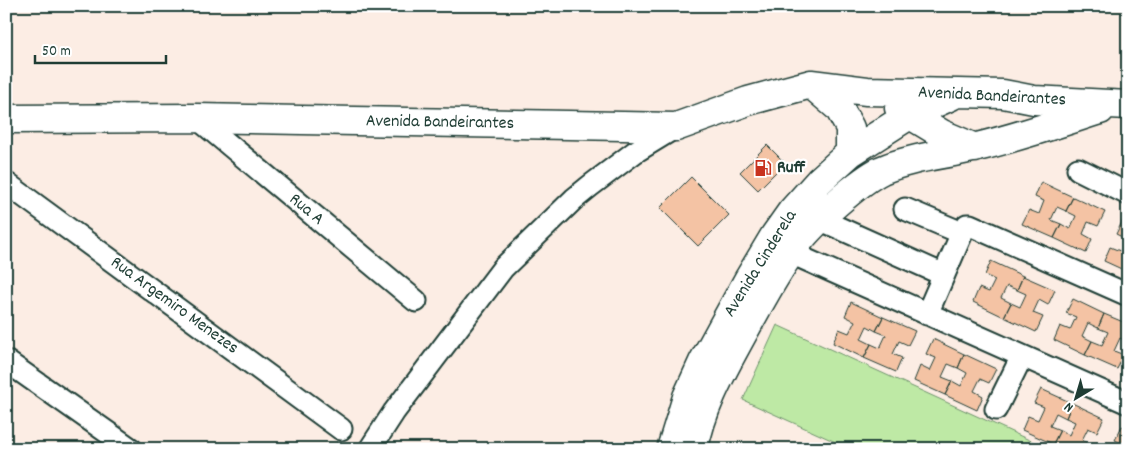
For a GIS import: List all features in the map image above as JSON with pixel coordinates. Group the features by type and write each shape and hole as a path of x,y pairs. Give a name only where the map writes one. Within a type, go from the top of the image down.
{"main road":[{"name":"Avenida Bandeirantes","path":"6,118 196,118 676,127 748,101 811,84 867,91 1003,94 1034,100 1122,105"},
{"path":"811,84 840,108 850,128 850,152"},
{"name":"Avenida Bandeirantes","path":"867,91 911,114 942,134 975,148 1122,105"},
{"name":"Avenida Cinderela","path":"671,449 687,397 704,362 730,311 775,235 792,211 819,181 850,152 911,114 957,94"},
{"path":"1003,94 1014,115 1013,125 1006,140"},
{"name":"Avenida Cinderela","path":"694,449 699,424 715,386 758,306 791,253 819,219 881,171 908,161 975,148"}],"street":[{"name":"Rua A","path":"196,118 416,301"},
{"path":"370,449 394,412 503,268 590,186 635,152 676,127"},
{"path":"1078,169 1128,194"},
{"name":"Rua Argemiro Menezes","path":"6,183 341,429"},
{"path":"905,209 962,233"},
{"path":"819,219 944,275"},
{"path":"927,314 967,225 1128,295"},
{"path":"791,253 1127,401"},
{"path":"996,409 1022,356"},
{"path":"6,361 131,449"}],"green space":[{"path":"777,325 1049,449 851,449 743,400"}],"building":[{"name":"Ruff","path":"767,145 785,163 758,190 740,172"},
{"path":"691,177 729,215 698,246 660,208"},
{"path":"1041,182 1073,197 1066,211 1057,207 1051,220 1061,224 1054,238 1022,224 1029,210 1039,214 1044,201 1035,197"},
{"path":"1073,197 1105,212 1098,226 1088,222 1083,234 1092,239 1086,253 1054,238 1061,224 1070,229 1076,216 1066,211"},
{"path":"1123,220 1128,223 1128,272 1104,261 1110,247 1120,251 1126,239 1116,234"},
{"path":"991,261 1023,276 1017,290 1007,286 1001,298 1011,303 1004,317 973,302 979,288 989,292 995,280 985,275"},
{"path":"1023,276 1055,290 1048,305 1039,300 1033,313 1043,317 1036,332 1004,317 1011,303 1020,307 1026,294 1017,290"},
{"path":"1073,299 1104,314 1098,328 1088,323 1082,336 1092,341 1085,355 1054,340 1060,326 1070,330 1076,317 1066,313"},
{"path":"851,302 883,317 876,331 867,326 861,339 871,344 864,358 833,343 839,329 849,333 855,321 845,316"},
{"path":"1104,314 1128,324 1128,342 1120,338 1114,351 1124,355 1117,369 1085,355 1092,341 1102,345 1108,332 1098,328"},
{"path":"883,317 915,331 908,345 899,341 893,354 902,358 896,372 864,358 871,344 880,348 886,335 876,331"},
{"path":"933,339 964,354 958,368 948,364 942,377 952,381 945,395 914,381 920,366 930,371 936,358 926,354"},
{"path":"964,354 996,369 989,383 980,379 974,391 983,396 977,410 945,395 952,381 961,386 967,373 958,368"},
{"path":"1041,389 1072,403 1066,418 1056,413 1050,426 1060,430 1053,444 1022,430 1028,416 1038,420 1044,407 1034,403"},
{"path":"1072,403 1104,418 1097,432 1088,428 1082,440 1091,445 1090,449 1062,449 1053,444 1060,430 1069,435 1075,422 1066,418"},
{"path":"1122,426 1128,429 1128,449 1123,449 1125,445 1115,440"}],"place":[{"name":"Ruff","path":"763,168"}]}
